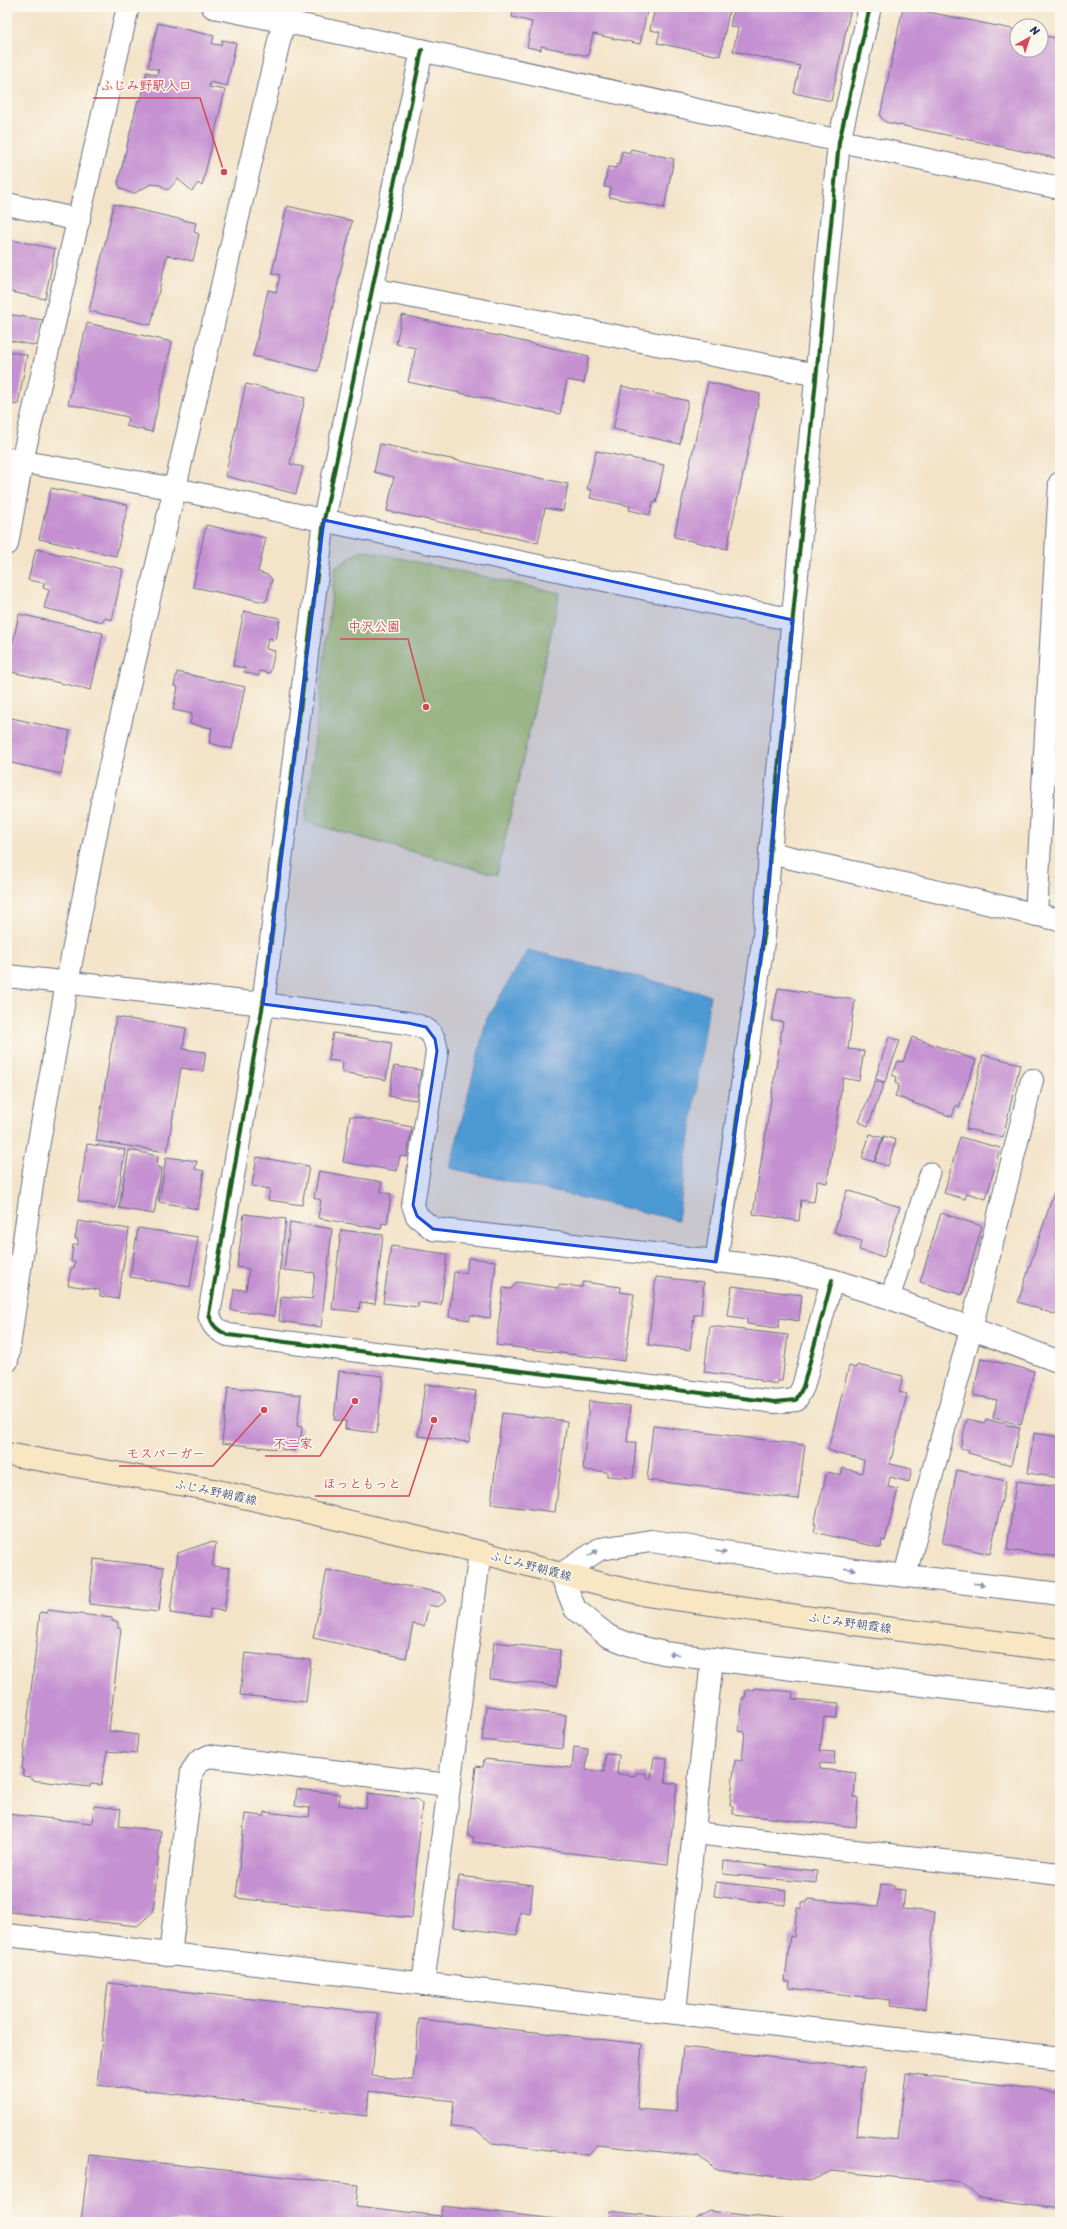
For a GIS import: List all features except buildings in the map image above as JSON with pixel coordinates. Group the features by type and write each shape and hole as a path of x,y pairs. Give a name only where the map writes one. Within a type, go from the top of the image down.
{"main road":[{"name":"ふじみ野朝霞線","path":"7,1454 213,1490 480,1552 647,1595 862,1625 1060,1650"}],"street":[{"path":"7,544 15,460 78,220 128,7"},
{"path":"213,7 286,14 422,50 839,142 1060,188"},
{"path":"716,1262 764,936 770,853 839,142 870,7"},
{"path":"7,1361 34,1170 67,984 104,792 286,14"},
{"path":"422,50 324,520 263,1004 209,1314 211,1322 217,1330 228,1335 775,1402 796,1400 803,1387 832,1280"},
{"path":"7,204 78,220"},
{"path":"372,289 816,375"},
{"path":"15,460 176,489 793,620"},
{"path":"1036,915 1054,679 1060,483"},
{"path":"770,853 1060,920"},
{"path":"7,976 67,984 263,1004 408,1023 426,1028 435,1039 437,1051 413,1205 417,1216 433,1229 778,1268 832,1280 890,1298 1060,1362"},
{"path":"905,1575 971,1329 1032,1080"},
{"path":"1060,1594 804,1564 651,1541 600,1549 561,1574 575,1609 608,1636 631,1645 664,1653 1060,1702"},
{"path":"423,1984 448,1785 480,1552"},
{"path":"675,2012 695,1833 712,1659"},
{"path":"170,1955 192,1771 199,1761 209,1756 448,1785"},
{"path":"695,1833 1060,1874"},
{"path":"7,1935 1060,2058"}],"lane":[{"path":"890,1298 930,1172"}],"highlighted area":[{"path":"324,520 793,620 764,936 716,1262 433,1229 417,1216 413,1205 437,1051 435,1039 426,1027 408,1023 263,1004"}],"green space":[{"path":"362,550 560,593 497,875 305,822 335,568"}],"water":[{"path":"528,950 710,995 678,1220 450,1168 487,1018"}],"cycle path":[{"path":"716,1262 764,936 770,853 839,142 870,7"},
{"path":"422,50 324,520 263,1004 209,1314 210,1318 216,1327 228,1335 775,1402 796,1400 803,1387 832,1280"}],"place":[{"name":"ふじみ野駅入口","path":"224,172"},
{"name":"中沢公園","path":"426,707"},
{"name":"不二家","path":"355,1401"},
{"name":"モスバーガー","path":"264,1410"},
{"name":"ほっともっと","path":"434,1420"}]}
